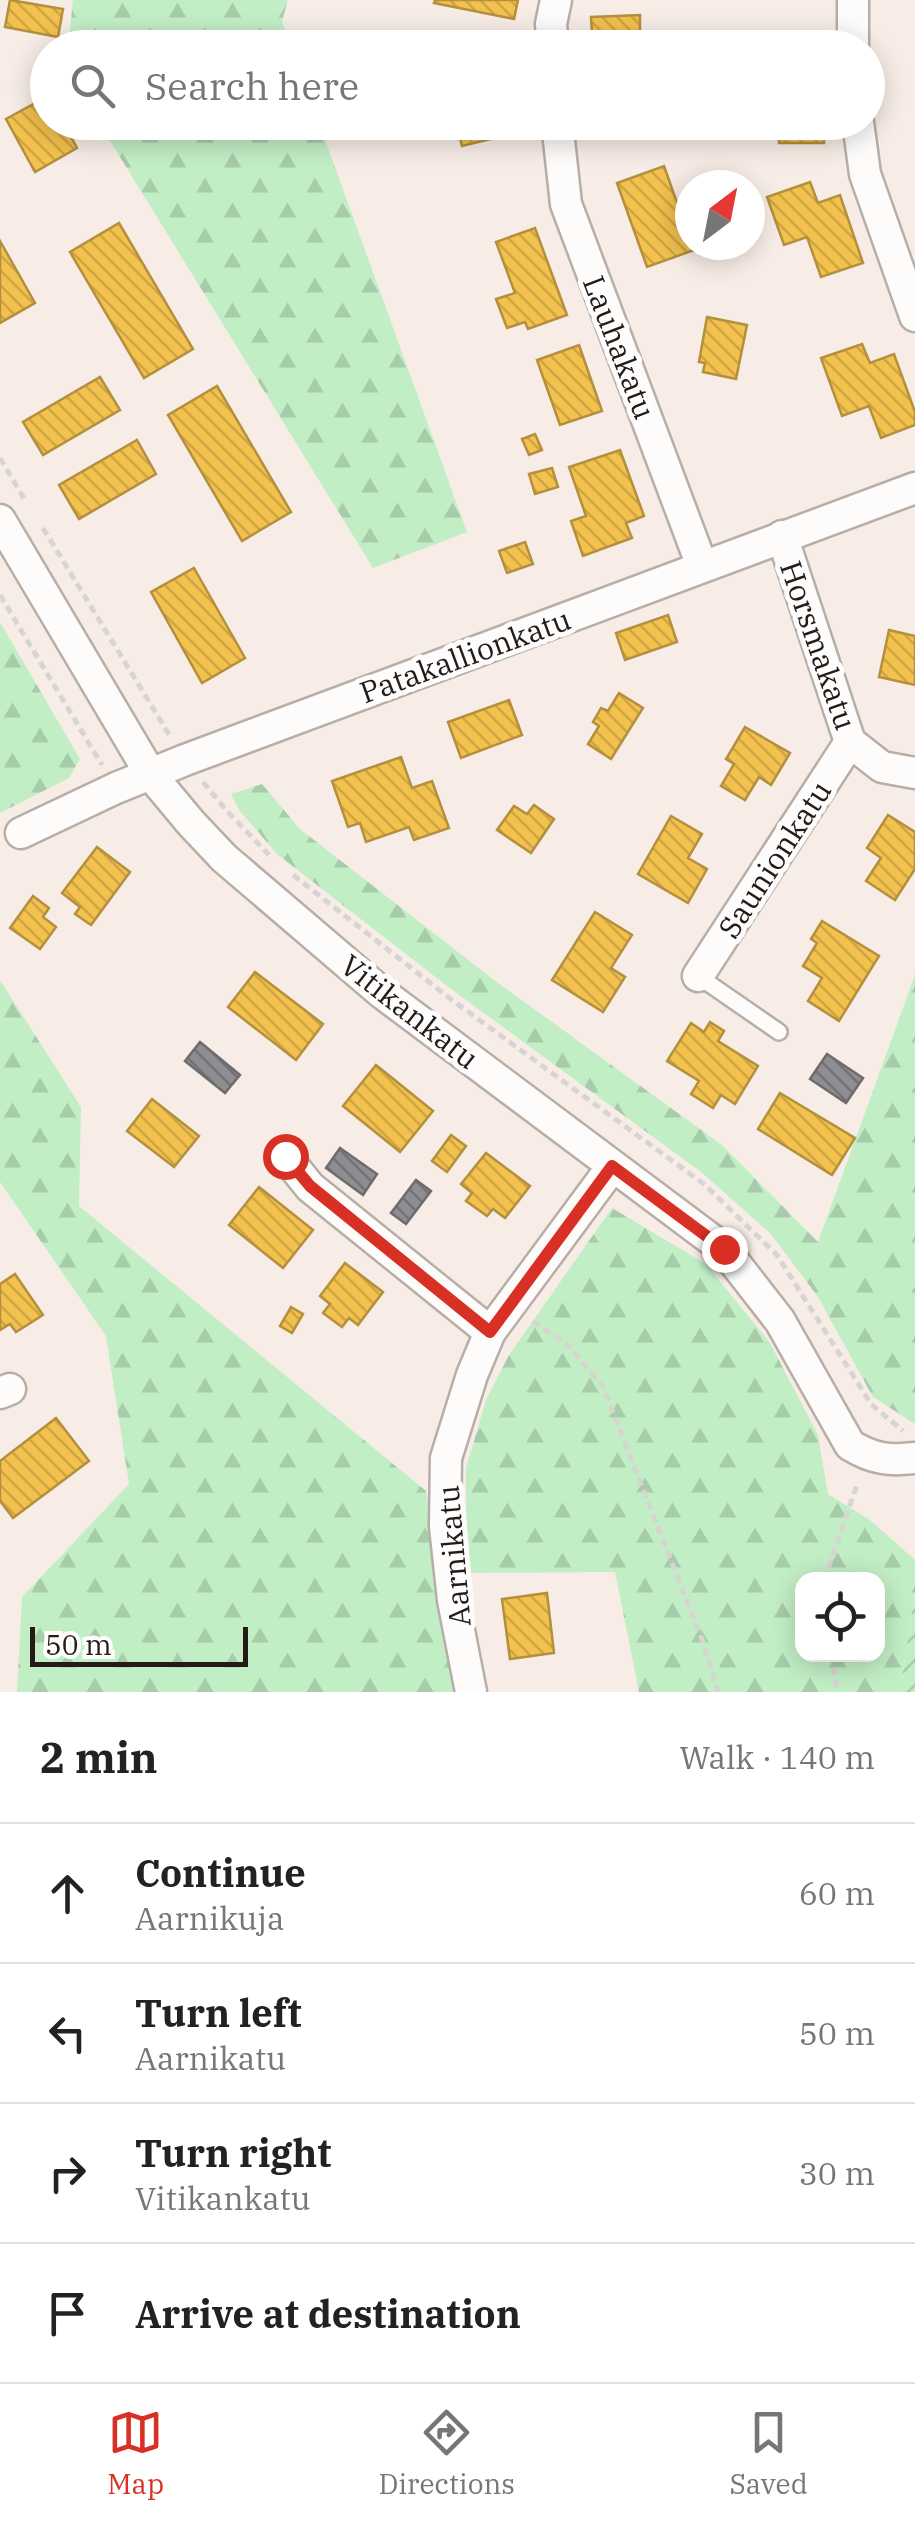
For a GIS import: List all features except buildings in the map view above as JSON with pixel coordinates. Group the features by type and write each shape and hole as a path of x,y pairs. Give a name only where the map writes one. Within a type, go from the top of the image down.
{"street":[{"path":"552,30 556,0"},
{"path":"853,0 853,30"},
{"name":"Lauhakatu","path":"559,140 566,204 702,566"},
{"path":"860,140 865,174 915,316"},
{"name":"Patakallionkatu","path":"20,833 185,760 915,488"},
{"name":"Vitikankatu","path":"0,520 151,775 191,823 224,858 382,993 724,1249 780,1321 850,1445 868,1456"},
{"name":"Horsmakatu","path":"782,536 850,742 882,767 915,774"},
{"name":"Saunionkatu","path":"698,976 850,742"},
{"path":"285,1156 310,1186 490,1332"},
{"name":"Aarnikatu","path":"471,1692 444,1526 446,1458 490,1332 612,1166"},
{"path":"868,1456 888,1460 915,1458"}],"lane":[{"path":"698,976 779,1032"}],"path":[{"path":"0,458 185,760 218,800"},
{"path":"510,1304 567,1344 603,1386 718,1692"},
{"path":"827,1572 868,1456"},
{"path":"833,1662 837,1692"}],"green space":[{"path":"73,0 288,0 282,21 285,30 70,30"},
{"path":"109,140 325,140 467,532 373,568"},
{"path":"0,622 80,759 69,778 0,813"},
{"path":"262,784 300,829 494,980 722,1145 818,1242 915,975 915,1424 873,1397 818,1297 770,1233 701,1172 447,986 277,854 239,810 231,794"},
{"path":"0,980 81,1107 79,1206 426,1491 456,1692 17,1692 22,1597 129,1484 106,1336 0,1182"},
{"path":"612,1208 706,1264 770,1343 818,1435 828,1494 870,1520 915,1560 915,1592 900,1692 639,1692 615,1572 466,1573 466,1468 486,1400 509,1355"},
{"path":"915,1592 915,1692 900,1692"}],"route":[{"path":"285,1156 310,1186 490,1332 612,1166 724,1249"}]}
